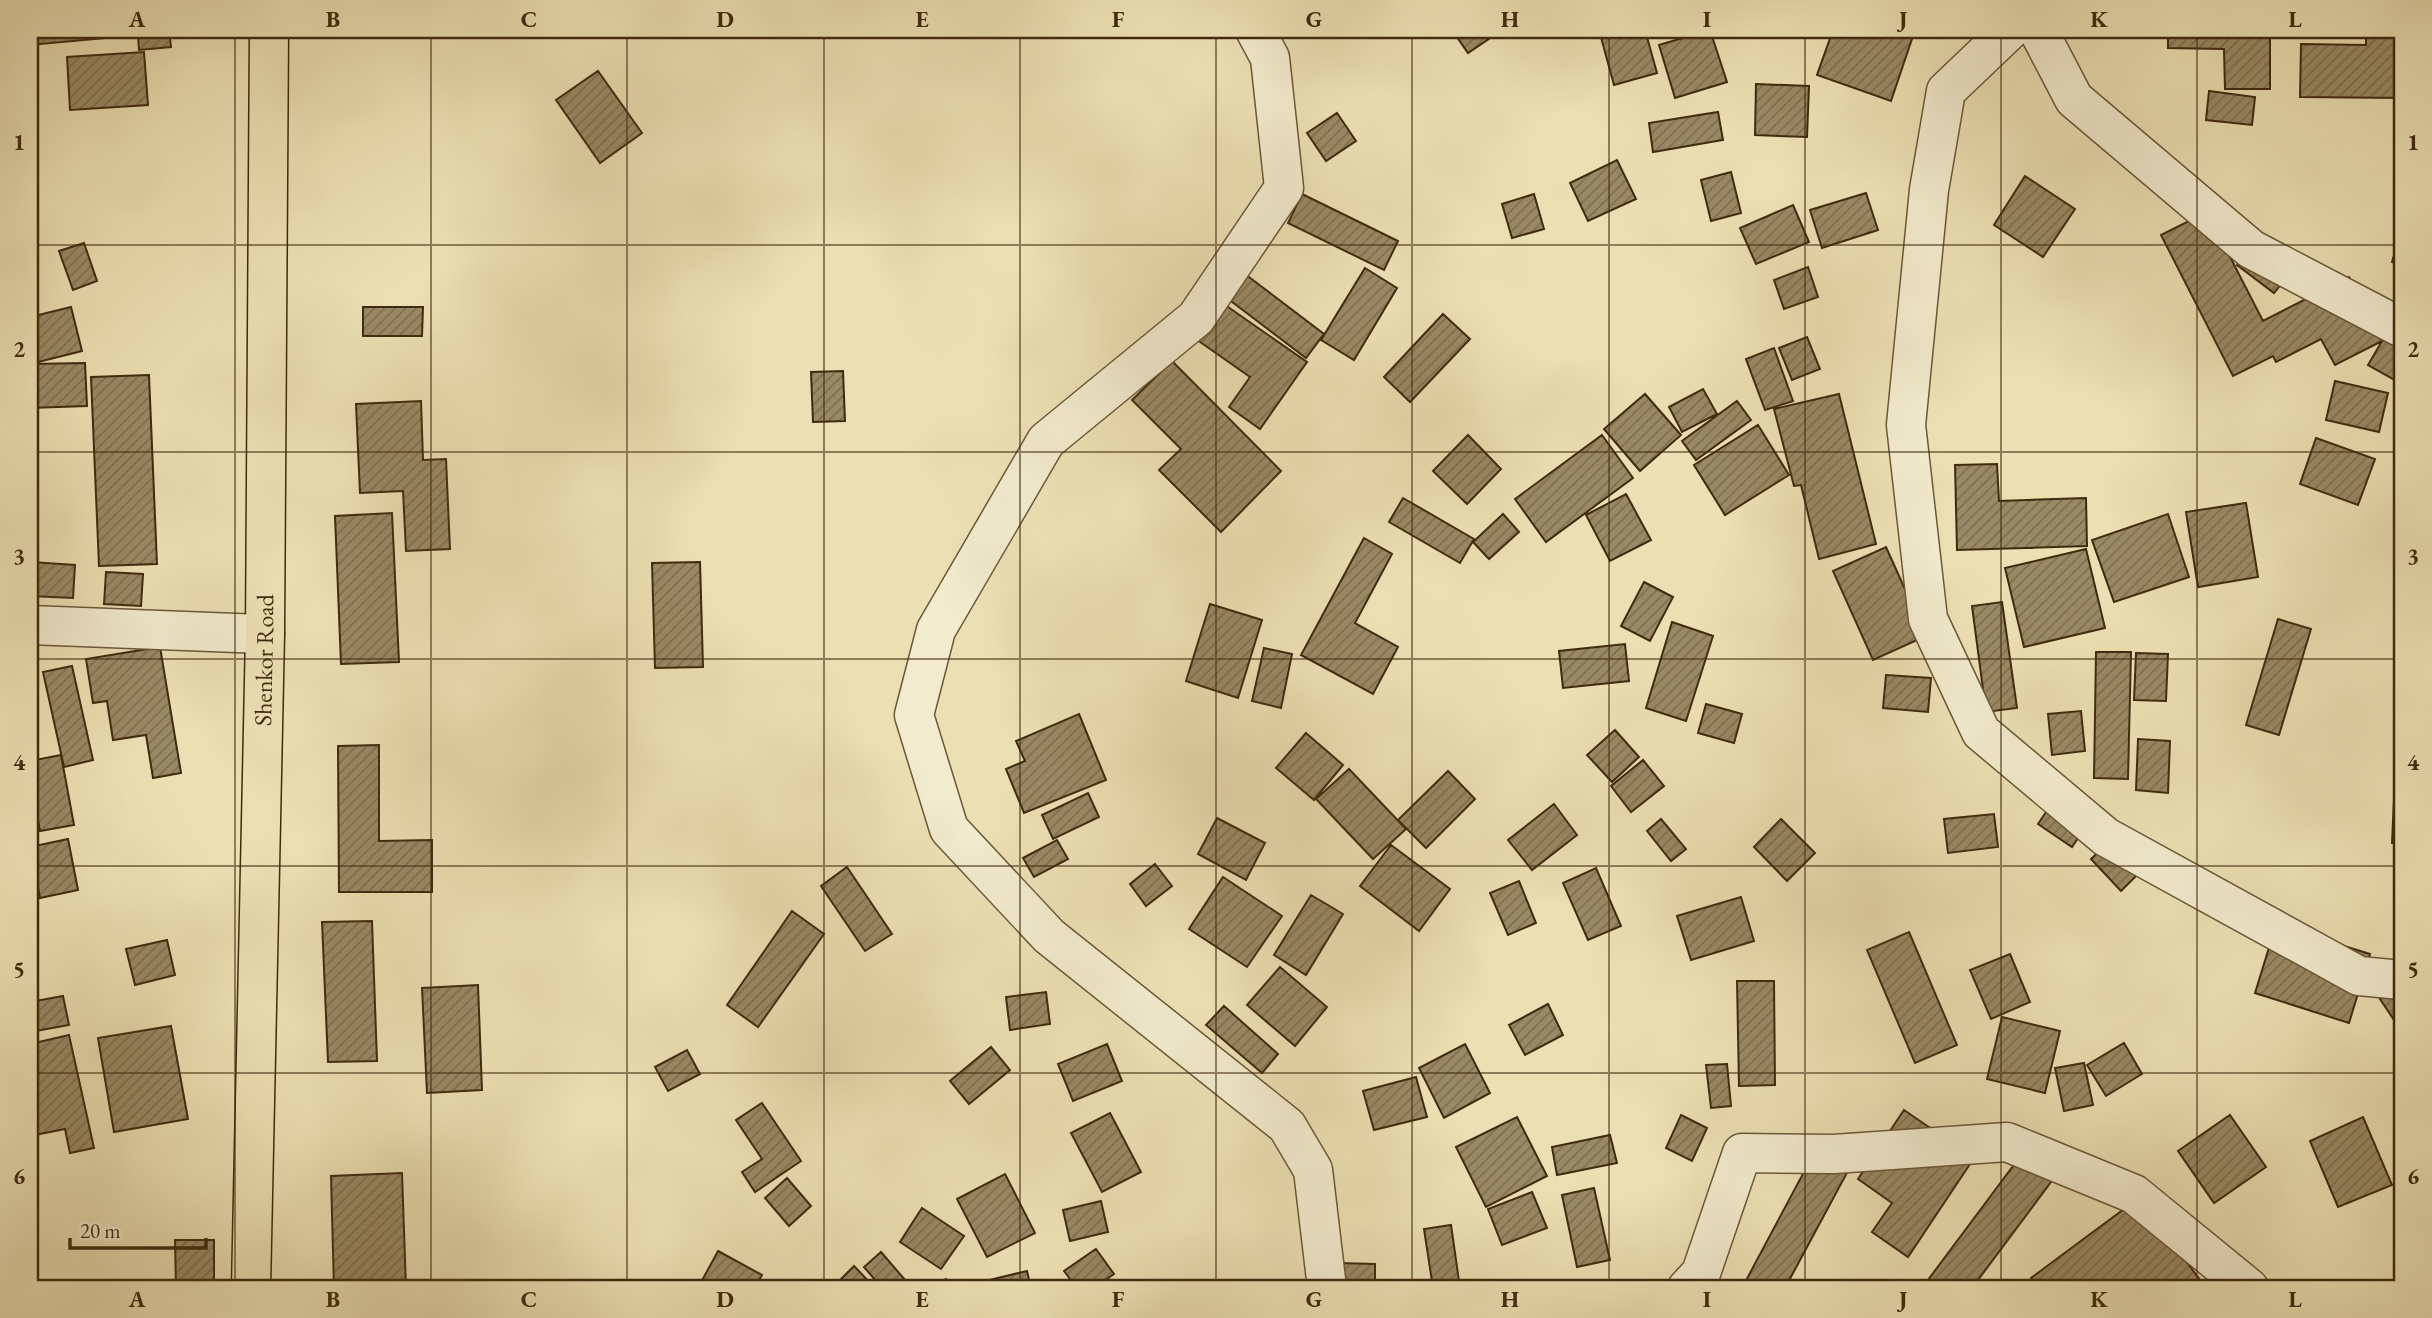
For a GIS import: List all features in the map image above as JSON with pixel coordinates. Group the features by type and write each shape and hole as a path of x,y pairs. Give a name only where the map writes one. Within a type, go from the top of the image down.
{"main road":[{"name":"Shenkor Road","path":"251,1288 265,634 269,30"}],"street":[{"path":"1255,30 1270,58 1284,188 1196,318 1046,441 936,630 914,715 949,829 1049,936 1287,1126 1313,1170 1327,1288"},
{"path":"2010,30 1946,91 1929,190 1906,425 1928,619 1981,732 2106,838 2359,976 2402,980"},
{"path":"2038,30 2074,99 2251,249 2402,328"},
{"path":"30,625 265,634"},
{"path":"1687,1288 1701,1273 1742,1153 1834,1154 2007,1142 2134,1194 2249,1288"}],"building":[{"path":"30,30 169,30 171,47 139,50 138,35 30,45"},
{"path":"1452,30 1502,30 1468,53"},
{"path":"1599,30 1645,30 1657,73 1614,85"},
{"path":"1710,30 1727,82 1675,98 1659,45"},
{"path":"1833,30 1915,30 1891,101 1817,75"},
{"path":"2168,30 2270,30 2270,89 2225,89 2224,49 2168,48"},
{"path":"2366,30 2402,30 2402,98 2300,97 2301,44 2366,45"},
{"path":"144,52 148,105 70,110 67,57"},
{"path":"598,71 642,133 600,163 556,100"},
{"path":"1756,84 1809,86 1807,137 1755,135"},
{"path":"2209,91 2255,97 2252,125 2206,120"},
{"path":"1718,112 1723,140 1653,152 1649,123"},
{"path":"1337,113 1356,141 1326,161 1307,133"},
{"path":"1617,160 1636,199 1588,221 1570,183"},
{"path":"1731,172 1741,213 1711,221 1701,180"},
{"path":"2025,176 2075,209 2043,257 1994,225"},
{"path":"1866,193 1878,230 1822,248 1810,210"},
{"path":"1302,194 1398,241 1384,270 1288,223"},
{"path":"1534,194 1544,229 1512,238 1502,204"},
{"path":"1793,205 1809,242 1756,264 1740,228"},
{"path":"2207,212 2263,321 2349,277 2382,341 2335,365 2321,339 2276,362 2273,356 2233,376 2161,235"},
{"path":"2402,228 2402,265 2392,262"},
{"path":"84,243 97,281 73,290 59,251"},
{"path":"2253,244 2290,273 2274,293 2237,265"},
{"path":"1808,267 1818,297 1784,309 1774,280"},
{"path":"1365,268 1397,288 1354,360 1321,340"},
{"path":"1245,274 1324,334 1306,358 1227,298"},
{"path":"1218,300 1307,362 1260,429 1229,407 1250,377 1193,337"},
{"path":"71,307 82,351 34,363 30,347 30,317"},
{"path":"363,307 423,307 422,336 363,336"},
{"path":"1443,314 1470,339 1410,402 1384,377"},
{"path":"2392,324 2402,330 2402,384 2368,365"},
{"path":"1807,337 1820,369 1792,380 1779,348"},
{"path":"1774,348 1793,401 1765,410 1746,359"},
{"path":"1172,361 1281,471 1221,532 1159,470 1181,449 1132,400"},
{"path":"85,363 87,406 30,408 30,364"},
{"path":"843,371 845,421 813,422 811,372"},
{"path":"149,375 157,564 99,566 91,377"},
{"path":"2335,381 2388,393 2379,432 2326,420"},
{"path":"1703,389 1717,414 1682,432 1669,407"},
{"path":"1645,394 1681,435 1640,471 1604,429"},
{"path":"1839,394 1876,544 1819,559 1801,485 1794,486 1774,409"},
{"path":"421,401 423,460 446,459 450,549 406,551 403,491 360,493 356,404"},
{"path":"1737,401 1751,420 1696,460 1682,441"},
{"path":"1758,425 1789,475 1725,515 1694,465"},
{"path":"1468,435 1501,469 1467,504 1433,471"},
{"path":"1602,435 1633,478 1546,542 1515,499"},
{"path":"2316,438 2375,459 2358,505 2300,484"},
{"path":"1997,464 1999,501 2086,498 2087,546 1957,550 1955,465"},
{"path":"1626,494 1651,540 1610,561 1586,515"},
{"path":"1403,498 1474,539 1460,563 1389,522"},
{"path":"2246,503 2258,577 2198,587 2186,512"},
{"path":"392,513 399,662 341,664 335,516"},
{"path":"1503,514 1519,532 1489,559 1473,542"},
{"path":"2168,514 2189,577 2114,602 2092,540"},
{"path":"1364,538 1392,554 1355,623 1398,647 1373,694 1301,655"},
{"path":"1886,547 1926,636 1873,660 1833,571"},
{"path":"2086,549 2105,628 2024,647 2005,568"},
{"path":"31,562 75,565 73,598 30,596"},
{"path":"700,562 703,667 655,668 652,563"},
{"path":"106,572 143,574 141,606 104,604"},
{"path":"1644,582 1673,597 1650,641 1621,626"},
{"path":"2002,602 2017,708 1986,712 1972,606"},
{"path":"1210,604 1262,620 1238,698 1186,681"},
{"path":"2278,619 2311,629 2279,735 2246,725"},
{"path":"1672,622 1713,636 1686,721 1646,708"},
{"path":"1625,644 1629,681 1563,688 1559,651"},
{"path":"160,647 181,773 153,778 146,735 113,740 107,701 93,703 86,659"},
{"path":"1264,648 1292,654 1281,708 1252,701"},
{"path":"2096,652 2131,652 2128,779 2094,778"},
{"path":"2136,653 2168,654 2166,701 2134,700"},
{"path":"72,666 93,760 64,767 43,672"},
{"path":"1886,675 1931,678 1928,712 1883,708"},
{"path":"1706,704 1742,714 1734,743 1698,733"},
{"path":"2081,711 2085,751 2052,755 2048,714"},
{"path":"1079,714 1106,780 1024,813 1006,769 1025,761 1016,741"},
{"path":"1615,730 1639,757 1612,782 1587,755"},
{"path":"1306,733 1343,765 1314,800 1276,768"},
{"path":"2138,739 2170,741 2168,793 2136,790"},
{"path":"379,745 379,841 432,840 432,892 339,892 338,746"},
{"path":"61,755 74,825 40,831 30,779 30,761"},
{"path":"1643,760 1664,786 1631,812 1611,786"},
{"path":"1349,769 1406,829 1373,859 1316,799"},
{"path":"1448,771 1475,799 1426,848 1398,820"},
{"path":"1088,793 1099,817 1053,839 1042,815"},
{"path":"2059,793 2093,815 2072,847 2038,824"},
{"path":"2394,799 2402,800 2402,843 2392,843"},
{"path":"1554,804 1577,835 1532,870 1508,840"},
{"path":"1994,814 1998,847 1948,853 1944,819"},
{"path":"1217,818 1265,843 1246,880 1198,854"},
{"path":"1661,819 1686,849 1671,861 1647,831"},
{"path":"1781,819 1815,853 1787,881 1754,847"},
{"path":"2115,836 2145,867 2121,891 2091,859"},
{"path":"68,839 78,890 40,898 30,847"},
{"path":"1057,840 1068,859 1034,877 1023,858"},
{"path":"1391,845 1450,889 1419,931 1360,886"},
{"path":"1155,864 1172,886 1146,906 1130,884"},
{"path":"847,867 892,934 865,951 821,886"},
{"path":"1596,868 1621,926 1588,940 1563,883"},
{"path":"1223,877 1282,916 1247,967 1189,929"},
{"path":"1519,881 1536,923 1508,935 1490,893"},
{"path":"1311,895 1343,914 1306,975 1274,955"},
{"path":"1741,897 1754,941 1691,960 1677,916"},
{"path":"792,911 824,934 758,1027 727,1005"},
{"path":"372,921 377,1061 328,1062 322,922"},
{"path":"2276,925 2370,954 2349,1023 2255,993"},
{"path":"1909,932 1957,1045 1915,1063 1867,950"},
{"path":"167,940 175,975 135,985 126,949"},
{"path":"2010,954 2030,1002 1991,1019 1970,970"},
{"path":"1280,967 1327,1007 1295,1046 1247,1005"},
{"path":"2402,979 2402,1032 2378,996"},
{"path":"1737,981 1774,981 1775,1085 1739,1086"},
{"path":"478,985 482,1090 427,1093 422,988"},
{"path":"1046,992 1050,1024 1010,1030 1006,997"},
{"path":"63,996 69,1025 30,1032 30,1002"},
{"path":"1548,1004 1563,1035 1525,1055 1509,1025"},
{"path":"1224,1006 1278,1054 1262,1073 1206,1025"},
{"path":"2002,1017 2060,1031 2045,1093 1987,1079"},
{"path":"171,1026 188,1119 114,1132 98,1038"},
{"path":"69,1035 94,1148 70,1153 65,1129 30,1136 30,1044"},
{"path":"2124,1043 2142,1074 2106,1096 2087,1065"},
{"path":"1107,1044 1122,1081 1073,1101 1058,1064"},
{"path":"1465,1044 1490,1093 1444,1118 1419,1068"},
{"path":"991,1047 1010,1070 969,1104 950,1081"},
{"path":"687,1050 700,1074 668,1091 655,1067"},
{"path":"2084,1063 2093,1105 2064,1111 2055,1068"},
{"path":"1727,1064 1731,1106 1711,1108 1706,1065"},
{"path":"1416,1077 1427,1117 1374,1130 1363,1091"},
{"path":"762,1103 801,1161 755,1192 742,1172 762,1159 736,1120"},
{"path":"1904,1110 1974,1158 1908,1257 1872,1232 1892,1203 1858,1179"},
{"path":"1110,1113 1141,1172 1102,1192 1071,1133"},
{"path":"1681,1115 1707,1128 1692,1161 1666,1148"},
{"path":"2230,1115 2266,1167 2214,1203 2178,1151"},
{"path":"1517,1117 1547,1176 1486,1207 1456,1147"},
{"path":"2363,1117 2392,1185 2338,1207 2310,1141"},
{"path":"1610,1135 1617,1163 1557,1175 1552,1147"},
{"path":"1822,1138 1856,1156 1785,1288 1742,1288"},
{"path":"2025,1150 2057,1174 1972,1288 1922,1288"},
{"path":"402,1173 406,1288 334,1288 331,1176"},
{"path":"1005,1174 1035,1233 987,1257 957,1199"},
{"path":"787,1178 811,1206 789,1226 765,1198"},
{"path":"1594,1188 1610,1260 1577,1267 1562,1195"},
{"path":"1532,1192 1547,1228 1502,1245 1488,1209"},
{"path":"2139,1198 2206,1288 2038,1288 2031,1278"},
{"path":"1101,1201 1108,1232 1070,1241 1063,1210"},
{"path":"922,1208 964,1236 941,1269 900,1242"},
{"path":"1451,1225 1460,1288 1433,1288 1424,1229"},
{"path":"175,1240 214,1240 214,1288 176,1288"},
{"path":"1096,1249 1114,1274 1094,1288 1077,1288 1064,1271"},
{"path":"718,1251 762,1275 755,1288 699,1286"},
{"path":"881,1252 912,1288 882,1288 864,1267"},
{"path":"1338,1263 1375,1264 1375,1288 1338,1288"},
{"path":"854,1266 875,1288 838,1288 835,1285"},
{"path":"1027,1271 1031,1288 982,1288 981,1282"},
{"path":"946,1279 951,1288 928,1288"}]}
